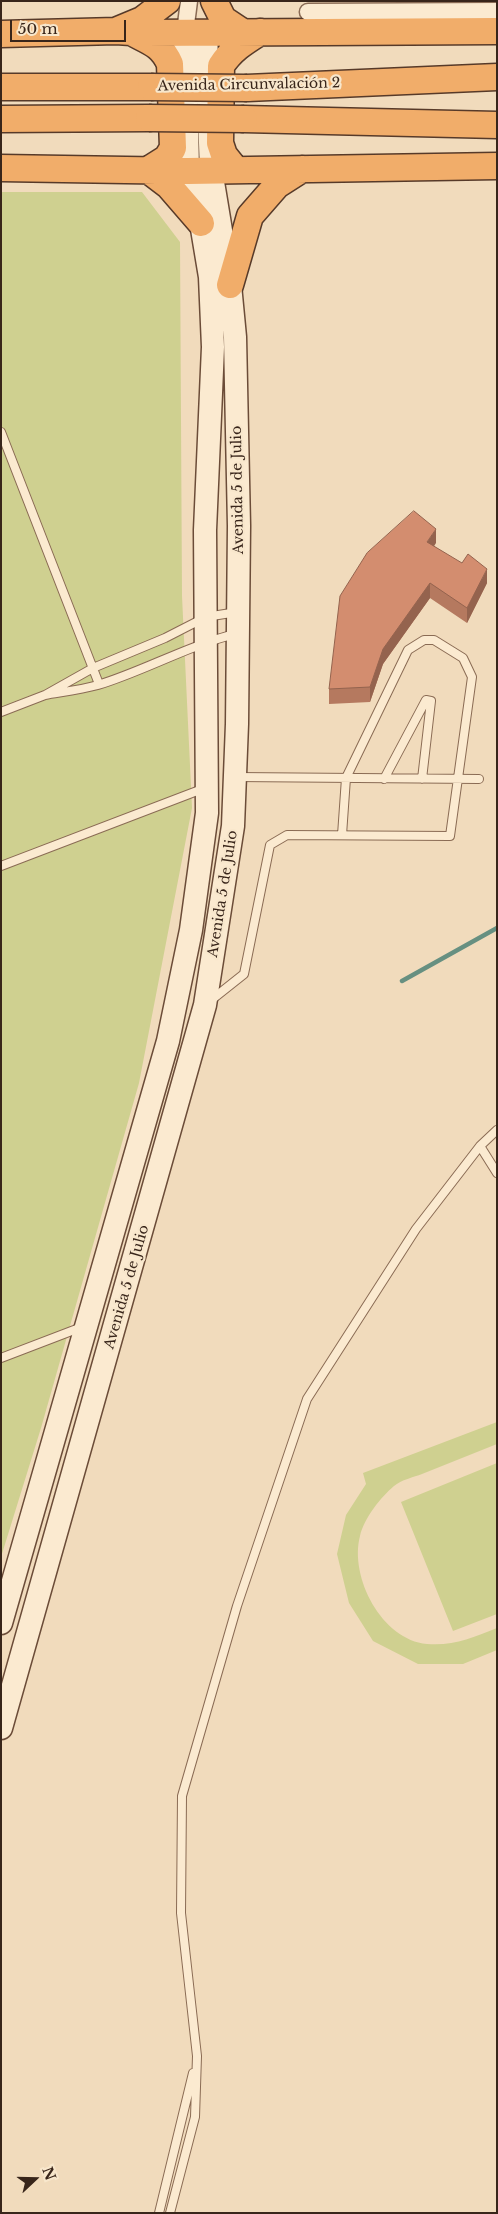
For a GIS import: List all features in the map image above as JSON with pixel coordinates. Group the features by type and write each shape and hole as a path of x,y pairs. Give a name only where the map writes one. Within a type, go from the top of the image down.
{"highway":[{"path":"124,32 167,1"},
{"path":"214,1 223,19 252,33"},
{"path":"1,34 124,32 252,33 307,15 497,31"},
{"path":"124,32 158,46 165,52 170,64 173,148 167,158 148,170"},
{"path":"212,170 224,155 220,143 221,66 227,55 252,33"},
{"name":"Avenida Circunvalación 2","path":"1,87 247,88 497,76"},
{"path":"1,120 149,118 497,125"},
{"path":"1,168 212,170 497,166"},
{"path":"230,285 250,216 277,185 302,169"},
{"path":"148,170 169,186 201,223"}],"main road":[{"name":"Avenida 5 de Julio","path":"1,1728 205,1005 233,826 239,526 235,337 230,285 212,170 195,32"},
{"name":"Avenida 5 de Julio","path":"1,1623 168,1041 191,930 207,813 205,530 213,346 210,276 201,223 212,170"},
{"path":"86,1326 113,1336"}],"street":[{"path":"189,1 195,32"},
{"path":"195,32 205,20 208,1"},
{"path":"307,15 470,6 497,11"}],"lane":[{"path":"1,432 100,684"},
{"path":"1,712 44,695 93,668 165,638 206,617 238,622"},
{"path":"44,695 78,690 100,684 206,641 238,622"},
{"path":"205,1005 244,974 270,845 287,835 450,836 472,677 463,658 434,640 424,640 408,650 346,778 342,835"},
{"path":"384,779 426,700 432,701 422,779"},
{"path":"235,777 479,779"},
{"path":"1,866 207,787"},
{"path":"170,2213 195,2117 198,2056 181,1913 182,1796 236,1606 307,1399 416,1229 480,1146 497,1130"},
{"path":"480,1146 497,1173"},
{"path":"1,1358 86,1326"},
{"path":"159,2213 198,2056"}],"green space":[{"path":"1,192 142,192 180,242 182,596 192,808 139,1083 41,1428 1,1557"},
{"path":"497,1422 497,1444 397,1484 379,1502 369,1515 362,1529 358,1552 359,1570 364,1587 372,1604 383,1619 396,1631 411,1640 427,1644 446,1644 497,1628 497,1650 463,1664 418,1664 373,1641 349,1603 337,1554 346,1515 366,1484 363,1473"},
{"path":"497,1463 497,1614 453,1631 401,1502"}],"building":[{"path":"414,511 436,529 427,542 462,563 468,554 487,569 467,608 430,583 383,649 370,687 329,689 340,596 367,553"}],"waterway":[{"path":"402,981 497,928"}]}
